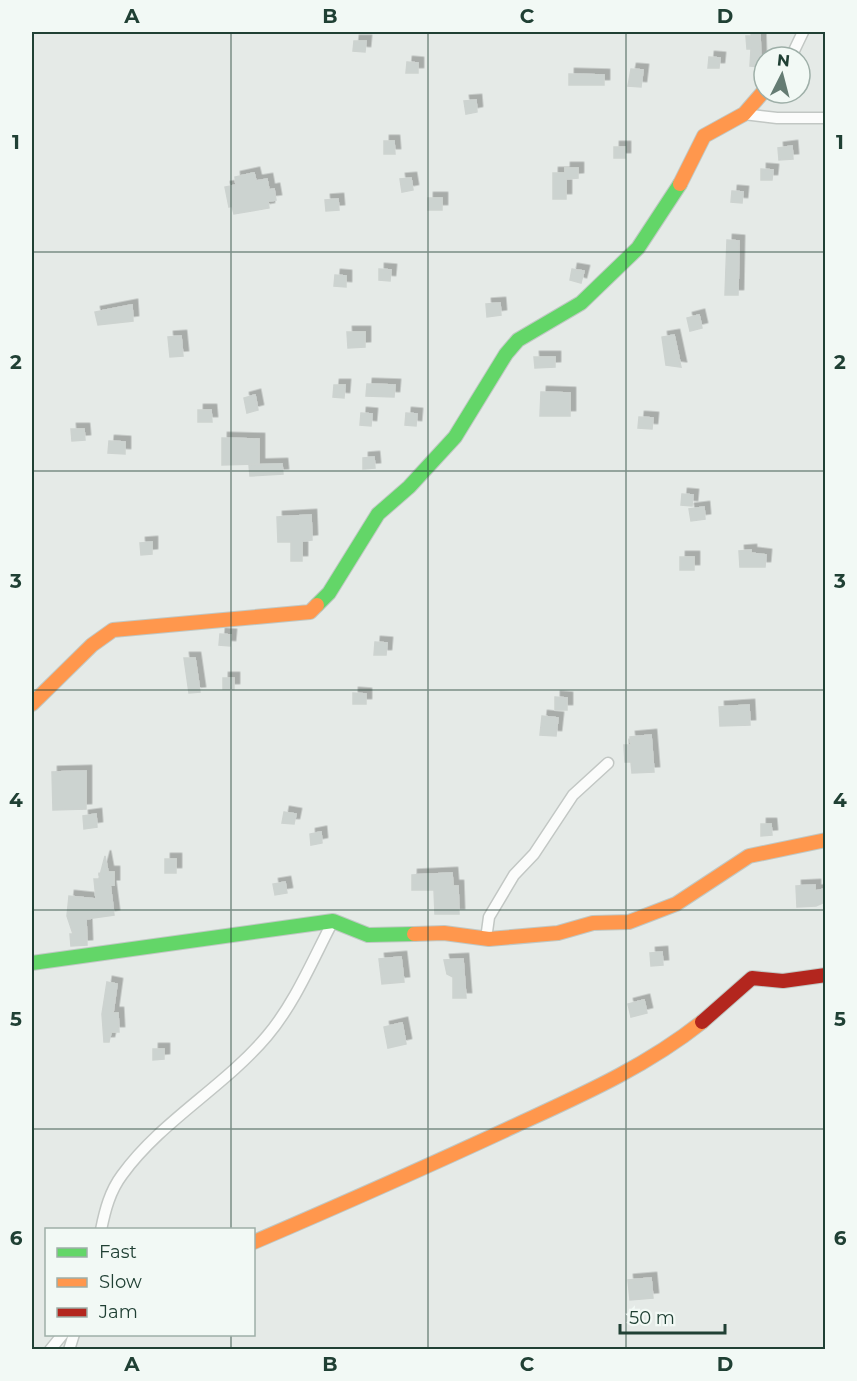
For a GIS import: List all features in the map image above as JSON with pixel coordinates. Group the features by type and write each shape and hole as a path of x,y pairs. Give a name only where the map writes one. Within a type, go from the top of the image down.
{"street":[{"path":"32,704 92,645 113,630 310,612 330,593 378,514 409,487 455,437 506,354 518,340 581,303 638,248 674,196 704,136 744,114 752,105"},
{"path":"744,114 777,118 825,118"},
{"path":"486,939 489,916 514,875 534,854 573,795 608,763"},
{"path":"32,963 298,924 333,921 368,935 444,933 486,939 558,933 593,923 629,922 676,904 749,856 825,840"},
{"path":"102,1228 108,1202 122,1175 148,1146 250,1055 269,1034 333,921"},
{"path":"255,1242 411,1174 622,1076 654,1057 734,996 752,978 783,981 825,975"},
{"path":"50,1350 62,1336"}],"building":[{"path":"752,32 760,32 760,45 752,45 752,66 750,66 751,49 747,49 746,36 752,36"},
{"path":"354,41 366,41 365,52 353,51"},
{"path":"709,57 720,58 719,68 708,68"},
{"path":"407,62 418,63 418,73 406,73"},
{"path":"631,69 643,70 641,87 628,86"},
{"path":"569,74 604,75 604,85 569,85"},
{"path":"476,100 477,112 466,114 464,101"},
{"path":"384,141 394,141 395,154 384,154"},
{"path":"792,146 793,159 779,160 778,148"},
{"path":"614,147 625,147 625,158 614,158"},
{"path":"565,168 578,168 578,178 566,179 566,199 553,199 553,173 565,173"},
{"path":"761,169 773,170 772,180 761,180"},
{"path":"254,173 256,181 267,179 269,190 274,189 276,200 268,201 269,208 234,214 232,206 229,207 225,187 236,185 235,177"},
{"path":"411,178 413,190 402,192 400,179"},
{"path":"732,191 743,192 742,203 731,202"},
{"path":"428,198 442,198 442,210 428,210"},
{"path":"338,199 339,210 326,211 325,200"},
{"path":"727,240 739,241 738,295 725,295"},
{"path":"379,269 391,270 390,281 379,280"},
{"path":"572,269 584,271 581,283 570,280"},
{"path":"335,275 346,276 346,287 334,286"},
{"path":"500,303 501,315 487,317 486,304"},
{"path":"132,305 133,321 98,325 95,312"},
{"path":"699,315 702,328 690,331 687,318"},
{"path":"347,332 365,332 365,347 348,348"},
{"path":"674,335 681,367 666,365 662,337"},
{"path":"181,336 183,356 170,357 168,337"},
{"path":"534,357 555,357 555,367 535,368"},
{"path":"367,384 395,385 394,397 366,396"},
{"path":"334,385 345,385 344,398 333,397"},
{"path":"541,392 570,393 570,416 540,416"},
{"path":"255,395 258,410 247,413 244,398"},
{"path":"198,410 211,410 212,422 198,422"},
{"path":"361,413 372,414 371,426 360,425"},
{"path":"406,413 417,414 416,426 405,425"},
{"path":"639,417 653,418 652,429 638,428"},
{"path":"71,429 84,429 85,440 72,441"},
{"path":"222,438 259,439 259,464 222,465"},
{"path":"109,441 125,442 125,454 108,453"},
{"path":"374,457 375,468 363,469 363,458"},
{"path":"282,464 283,474 250,476 249,465"},
{"path":"682,494 693,495 692,506 681,505"},
{"path":"704,507 705,519 691,521 689,509"},
{"path":"311,515 312,540 302,541 302,561 291,561 291,542 278,542 277,517"},
{"path":"152,542 152,554 141,555 140,543"},
{"path":"751,550 751,553 766,555 765,567 740,567 739,551"},
{"path":"680,557 694,557 694,570 680,570"},
{"path":"220,634 231,635 230,646 219,645"},
{"path":"375,642 387,643 386,655 374,655"},
{"path":"184,658 195,658 200,692 189,693"},
{"path":"223,678 234,678 234,689 223,689"},
{"path":"353,693 366,694 366,704 353,704"},
{"path":"555,697 567,698 567,710 555,710"},
{"path":"749,705 750,725 720,726 719,707"},
{"path":"542,716 558,718 556,736 540,735"},
{"path":"651,735 654,772 632,773 631,762 625,762 624,745 631,745 630,737"},
{"path":"86,771 86,809 53,810 52,772"},
{"path":"284,812 296,814 294,824 282,823"},
{"path":"96,814 97,827 84,829 83,816"},
{"path":"761,824 771,824 772,835 761,836"},
{"path":"321,832 322,843 311,845 310,834"},
{"path":"105,856 108,872 114,872 114,885 110,884 114,915 86,919 87,945 71,946 70,934 73,934 67,916 69,896 96,899 94,879 99,879"},
{"path":"165,859 176,859 176,873 165,873"},
{"path":"452,873 453,886 458,886 459,914 435,914 434,890 412,890 412,875"},
{"path":"285,882 287,893 275,895 273,884"},
{"path":"815,885 815,891 825,889 825,902 816,906 797,907 796,886"},
{"path":"662,952 663,965 651,966 650,953"},
{"path":"401,957 404,982 382,984 379,959"},
{"path":"463,959 466,998 453,998 453,977 447,974 444,960"},
{"path":"107,982 117,984 113,1013 118,1013 119,1032 111,1032 109,1042 104,1042 102,1014"},
{"path":"644,1000 647,1013 631,1017 628,1004"},
{"path":"402,1023 406,1044 388,1048 384,1027"},
{"path":"153,1049 164,1049 164,1059 153,1060"},
{"path":"651,1278 653,1298 630,1300 628,1280"}],"traffic: fast":[{"path":"317,605 329,593 378,514 409,487 455,437 506,354 518,340 581,303 638,248 680,184"},
{"path":"32,963 333,921 368,935 414,934"}],"traffic: slow":[{"path":"680,184 704,136 744,114 752,105"},
{"path":"32,704 92,645 113,630 310,612 317,605"},
{"path":"414,934 444,933 489,939 558,933 593,923 629,922 676,904 749,856 826,840"},
{"path":"255,1242 586,1092 634,1067 702,1022"}],"traffic: jam":[{"path":"702,1022 752,978 783,981 826,975"}]}
